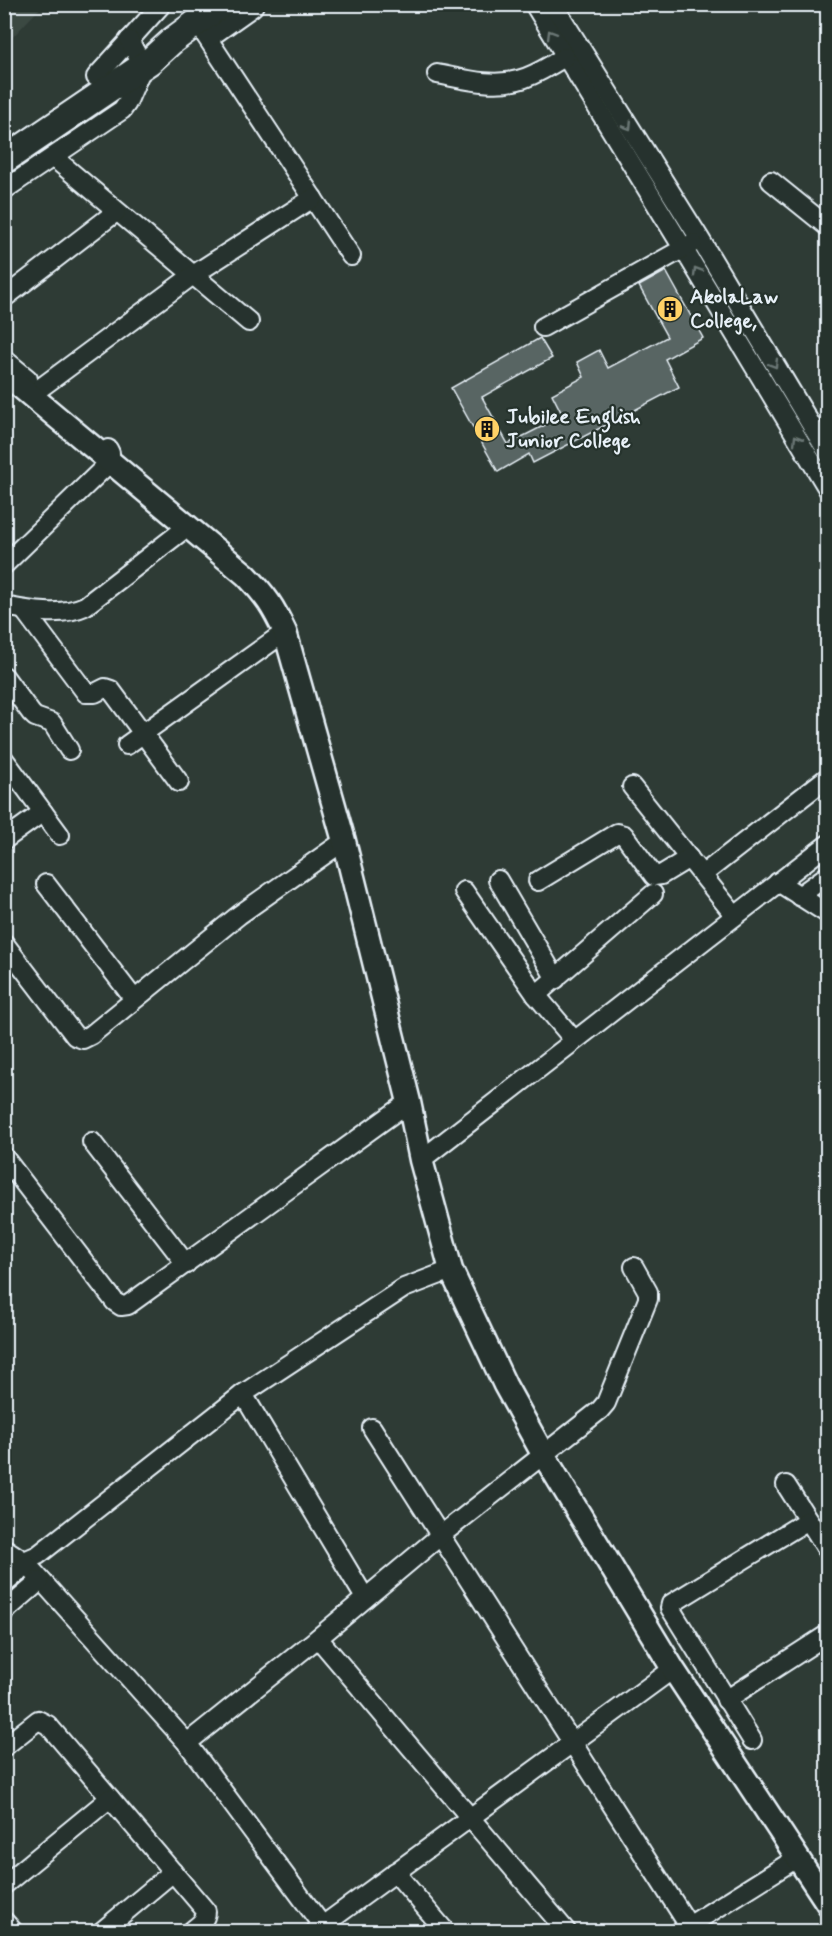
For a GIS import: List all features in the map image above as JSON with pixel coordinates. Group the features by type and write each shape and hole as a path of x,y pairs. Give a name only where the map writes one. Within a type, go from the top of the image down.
{"highway":[{"path":"147,64 173,40 222,4"},
{"path":"4,160 105,82 147,64 182,53 250,4"}],"main road":[{"path":"4,373 267,596 285,632 344,841 409,1102 421,1160 451,1270 505,1385 543,1454 667,1659 828,1904"}],"street":[{"path":"105,82 129,40 162,4"},
{"path":"534,4 565,57 603,103 700,239 828,453"},
{"path":"553,4 603,103 683,248 828,489"},
{"path":"206,36 351,256"},
{"path":"4,190 122,110 128,103 147,64 129,40"},
{"path":"437,74 499,83 525,77 565,57"},
{"path":"53,157 249,322"},
{"path":"771,181 828,227"},
{"path":"39,388 193,275 313,198"},
{"path":"4,298 116,212"},
{"path":"543,327 700,239"},
{"path":"4,359 108,450 4,566"},
{"path":"4,606 24,610 64,612 77,610 187,527"},
{"path":"24,610 86,693 95,693 105,688 111,690 142,735 179,782"},
{"path":"127,745 285,632"},
{"path":"4,676 35,717 52,723 69,750"},
{"path":"4,759 60,835"},
{"path":"702,875 828,777"},
{"path":"632,787 735,915"},
{"path":"4,840 43,812"},
{"path":"538,881 617,833 624,835 654,876 658,877 689,858"},
{"path":"4,943 82,1039 91,1035 239,915 344,841"},
{"path":"421,1160 828,843"},
{"path":"799,896 828,875"},
{"path":"498,880 556,979"},
{"path":"778,882 799,896 824,906"},
{"path":"46,884 134,999"},
{"path":"464,891 536,995 574,1040"},
{"path":"536,995 653,894"},
{"path":"4,1157 115,1302 121,1306 128,1305 186,1264 409,1102"},
{"path":"92,1142 186,1264"},
{"path":"187,1743 441,1535 595,1416 606,1402 648,1299 648,1292 634,1267"},
{"path":"4,1584 25,1563 243,1394 404,1288 451,1270"},
{"path":"243,1394 365,1598"},
{"path":"372,1428 573,1742 684,1929 797,1858"},
{"path":"786,1485 828,1551"},
{"path":"752,1740 670,1608 673,1601 808,1520"},
{"path":"4,1548 25,1563 187,1743 321,1929 394,1872 573,1742 667,1659 686,1635"},
{"path":"4,1612 40,1581"},
{"path":"726,1700 828,1634"},
{"path":"318,1638 567,1932"},
{"path":"4,1747 38,1720 43,1721 206,1911 206,1917 190,1932"},
{"path":"4,1885 110,1798"},
{"path":"101,1932 173,1872"},
{"path":"394,1872 446,1932"},
{"path":"4,1921 14,1932"}],"shaded area":[{"path":"4,5 43,5 5,45"}],"building":[{"path":"666,271 703,338 665,359 679,387 533,463 529,454 498,472 451,388 540,338 552,358 482,397 508,444 563,416 552,394 584,377 577,362 599,350 608,368 667,337 639,286"}],"place":[{"name":"AkolaLaw College,","path":"670,309"},
{"name":"Jubilee English Junior College","path":"487,429"}]}
